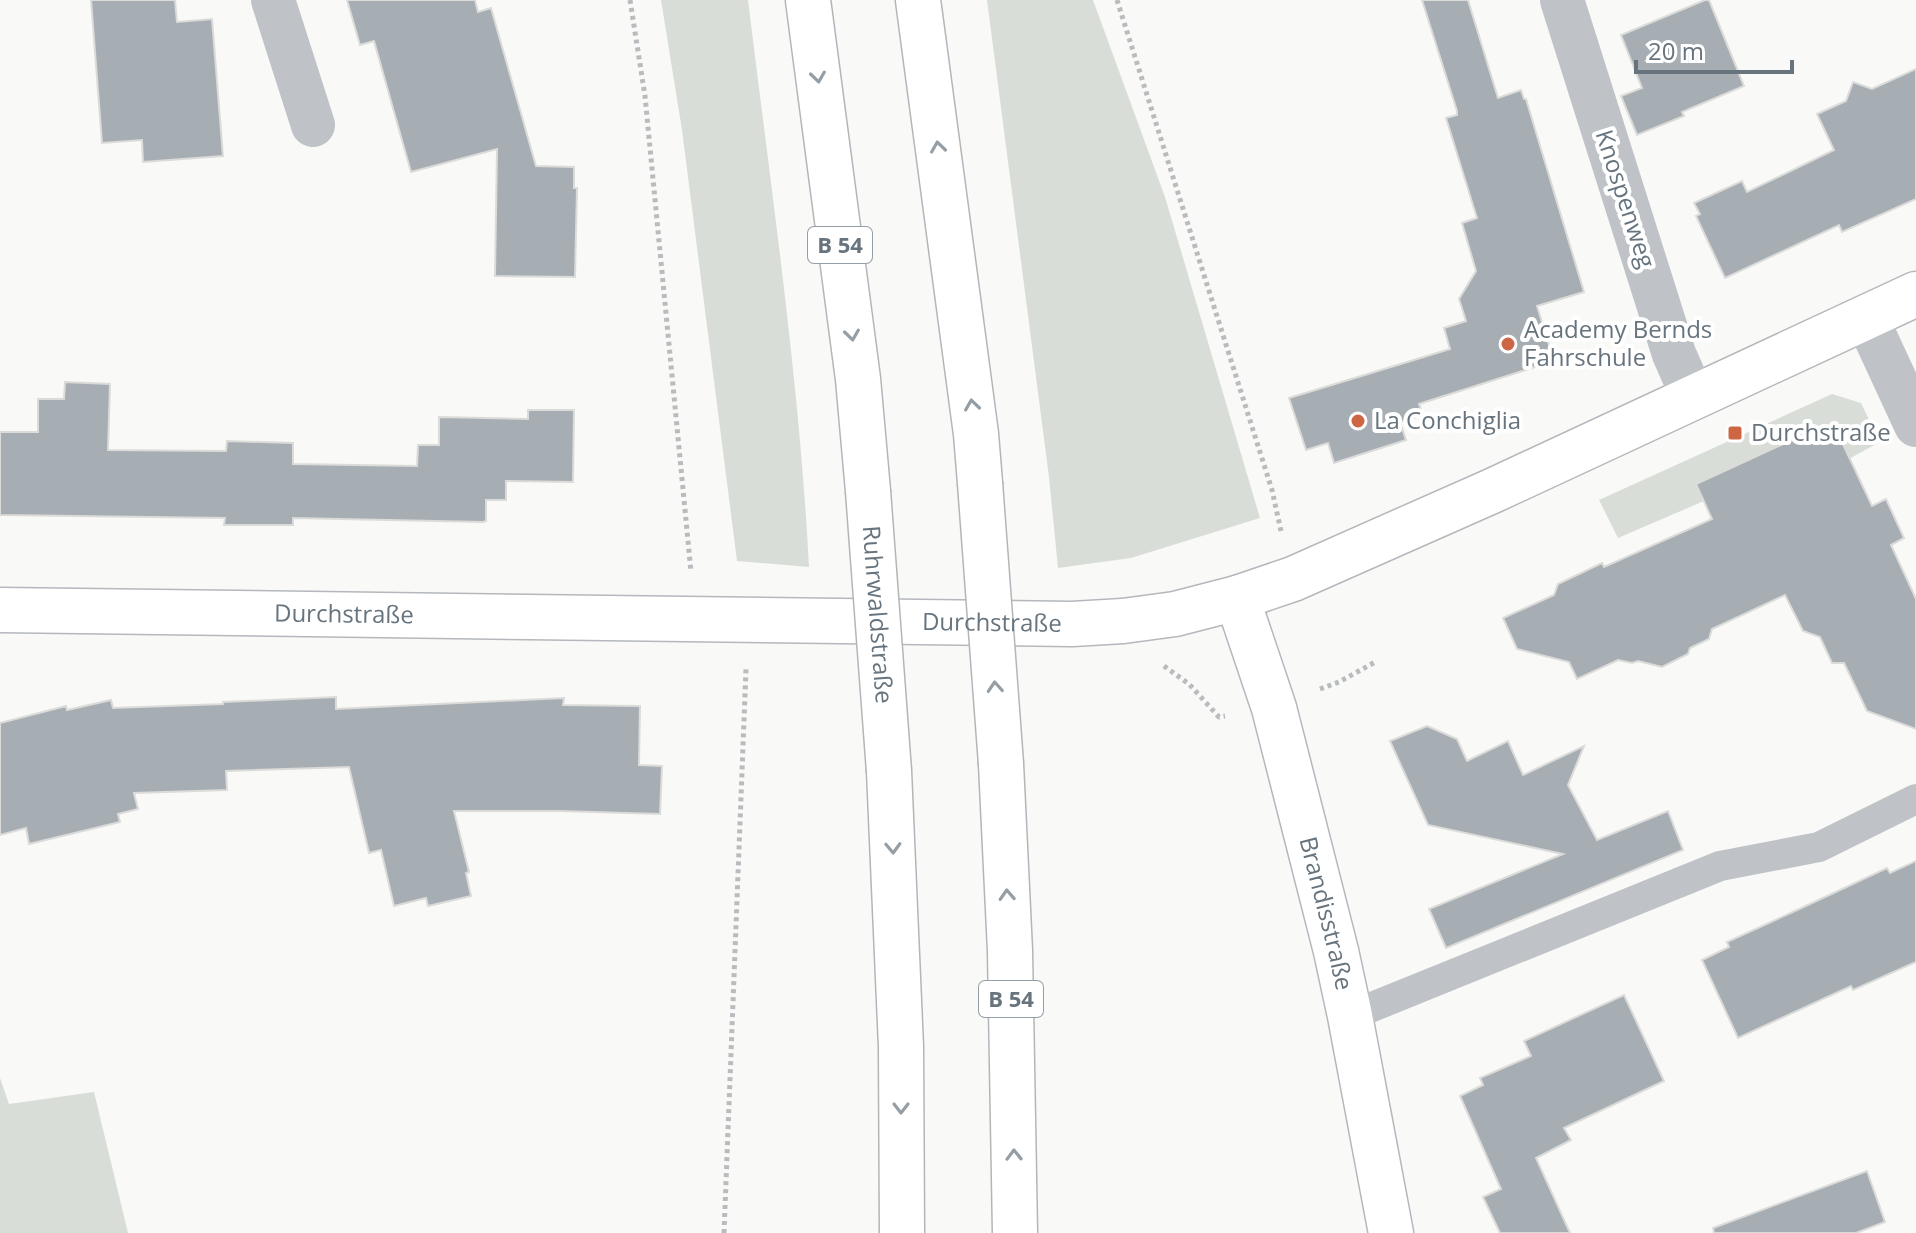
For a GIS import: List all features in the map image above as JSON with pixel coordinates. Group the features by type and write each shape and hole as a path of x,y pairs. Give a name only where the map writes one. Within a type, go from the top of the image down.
{"main road":[{"name":"Ruhrwaldstraße","path":"808,0 858,379 868,491 889,771 901,1047 902,1233"},
{"name":"B 54","path":"918,0 980,483 1001,764 1010,951 1015,1233"},
{"name":"Durchstraße","path":"0,610 1072,624 1175,614 1293,579 1492,491 1916,294"},
{"name":"Brandisstraße","path":"1237,598 1274,708 1336,951 1391,1233"}],"street":[{"path":"273,0 313,125"},
{"name":"Knospenweg","path":"1562,0 1674,354 1693,397"},
{"path":"1866,317 1916,425"}],"lane":[{"path":"1350,1016 1720,866 1819,847 1916,799"}],"path":[{"path":"630,0 645,96 695,620"},
{"path":"1117,0 1272,490 1293,579"},
{"path":"724,1233 748,620"},
{"path":"1320,689 1377,661"}],"shaded area":[{"path":"661,0 748,0 791,354 809,567 737,561 682,130"},
{"path":"987,0 1093,0 1165,197 1260,518 1131,558 1058,568"},
{"path":"1832,394 1861,403 1880,442 1836,466 1817,428 1697,484 1704,501 1618,538 1599,500"},
{"path":"0,1078 9,1104 94,1092 128,1233 0,1233"}],"building":[{"path":"91,0 175,0 177,22 212,19 223,156 143,162 142,140 102,143"},
{"path":"347,0 475,0 478,12 491,8 536,166 574,167 574,188 577,188 575,277 495,276 497,149 411,172 374,41 360,45"},
{"path":"1422,0 1468,0 1498,98 1521,90 1526,99 1584,292 1537,306 1554,361 1419,404 1423,415 1400,422 1406,440 1334,463 1328,443 1306,450 1289,398 1450,349 1444,328 1466,321 1459,299 1476,271 1462,223 1477,218 1446,118 1457,115 1457,111"},
{"path":"1709,0 1744,86 1637,135 1621,96 1642,88 1621,35"},
{"path":"1916,69 1916,199 1842,232 1839,225 1725,278 1696,216 1700,214 1694,203 1742,181 1747,192 1834,150 1817,114 1846,101 1853,82 1872,89"},
{"path":"65,382 110,384 108,450 226,451 227,441 293,443 293,464 417,466 418,445 439,445 439,417 528,419 528,410 574,410 573,482 506,481 506,500 486,500 486,521 483,522 293,518 293,525 224,525 225,518 0,515 0,432 38,432 38,399 64,399"},
{"path":"1834,425 1872,506 1886,499 1904,538 1891,545 1916,599 1916,729 1867,711 1844,663 1832,663 1820,637 1803,631 1785,595 1712,629 1709,639 1662,667 1618,660 1577,679 1569,662 1517,649 1503,618 1554,595 1558,584 1602,563 1604,567 1712,519 1696,484 1818,428 1820,432"},
{"path":"336,697 336,709 564,698 563,705 640,706 639,765 662,766 660,814 454,811 469,872 466,873 471,896 428,906 426,898 394,906 381,850 369,853 349,767 226,771 227,790 134,793 138,809 118,814 120,822 29,844 26,828 0,835 0,723 66,706 67,710 111,700 113,708"},
{"path":"1427,726 1457,739 1467,761 1508,741 1523,775 1584,746 1568,785 1597,840 1668,811 1683,850 1446,948 1429,909 1563,854 1428,825 1390,741"},
{"path":"1916,861 1916,962 1853,990 1851,986 1738,1038 1702,960 1729,947 1727,942 1887,868 1890,873"},
{"path":"1624,995 1664,1081 1564,1128 1571,1140 1536,1158 1570,1233 1500,1233 1483,1197 1501,1189 1460,1096 1483,1085 1480,1078 1531,1056 1524,1041"},
{"path":"1867,1171 1885,1222 1856,1233 1714,1233 1713,1228"}],"place":[{"name":"Academy Bernds Fahrschule","path":"1508,344"},
{"name":"La Conchiglia","path":"1358,421"},
{"name":"Durchstraße","path":"1735,433"}]}
